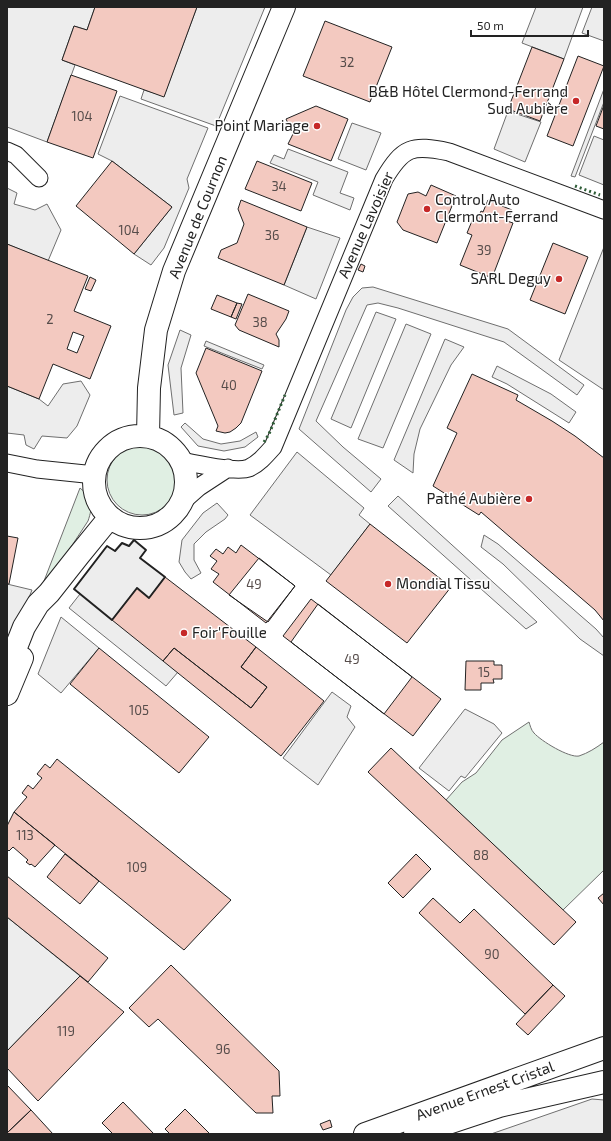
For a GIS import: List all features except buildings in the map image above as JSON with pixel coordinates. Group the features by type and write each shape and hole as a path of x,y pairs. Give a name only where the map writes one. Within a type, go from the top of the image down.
{"main road":[{"name":"Avenue de Cournon","path":"148,436 149,388 156,330 174,271 284,7"},
{"path":"130,436 148,436 168,445 182,462 187,482 182,502 169,518 150,527 129,527 110,517 100,505 95,491 94,475 100,458 113,444 130,436"},
{"path":"7,670 24,627 38,604 49,593 110,517"},
{"path":"7,694 49,593"},
{"name":"Avenue Ernest Cristal","path":"365,1134 604,1048"},
{"name":"Avenue Ernest Cristal","path":"415,1134 499,1106 604,1082"}],"street":[{"name":"Avenue Lavoisier","path":"182,462 247,469 260,461 273,448 384,179 394,162 405,152 430,148 449,152 604,210"},
{"path":"7,151 16,155 39,178"},
{"path":"7,463 37,469 94,475"},
{"path":"182,502 199,487 228,468"}],"green space":[{"path":"135,445 149,445 162,451 171,460 175,466 177,480 175,494 167,505 156,513 149,515 135,515 128,513 117,505 109,494 107,487 107,473 109,466 117,455 128,447"},
{"path":"80,488 90,499 91,503 91,511 88,521 48,582 44,581"},
{"path":"529,722 533,732 543,740 562,752 574,756 579,756 586,753 604,742 604,870 563,910 446,800 462,782 476,773 502,740"}],"shaded area":[{"path":"7,7 95,7 87,30 74,26 62,60 75,65 47,142 7,127"},
{"path":"197,7 265,7 216,126 141,99 144,90 164,96"},
{"path":"536,7 583,7 564,59 522,43"},
{"path":"592,7 604,7 604,41 582,33"},
{"path":"604,89 604,102 575,177 571,176"},
{"path":"120,96 208,128 187,179 189,188 164,248 151,265 134,254 172,207 112,161 98,154"},
{"path":"508,111 541,122 525,162 494,149"},
{"path":"352,123 381,133 366,170 338,159"},
{"path":"594,136 604,140 604,185 579,175"},
{"path":"288,149 348,172 340,193 354,198 350,210 313,195 318,182 270,163 274,155 284,159"},
{"path":"7,188 17,193 14,204 35,210 47,204 61,230 48,261 7,244"},
{"path":"307,227 340,238 316,299 284,285"},
{"path":"604,247 604,390 559,360"},
{"path":"373,287 508,329 584,385 577,395 504,342 398,308 378,303 367,305 316,421 343,447 381,479 371,492 299,429 346,310 353,297 362,288"},
{"path":"376,312 396,319 351,428 331,419"},
{"path":"406,324 431,334 383,448 358,439"},
{"path":"180,330 191,335 181,368 183,413 174,415 168,365"},
{"path":"445,339 464,347 451,365 420,429 414,454 413,473 394,460"},
{"path":"206,341 264,365 262,369 204,346"},
{"path":"497,366 551,394 576,412 569,423 507,384 492,377"},
{"path":"81,381 90,395 77,426 67,438 42,436 34,449 26,445 24,435 7,433 7,386 39,399 48,406 63,384"},
{"path":"185,423 203,439 221,444 240,441 256,432 258,437 245,447 224,451 198,446 181,427"},
{"path":"297,452 364,508 359,515 370,524 331,575 250,515"},
{"path":"398,496 537,622 526,629 388,506"},
{"path":"217,503 228,515 225,519 206,532 194,544 194,560 201,573 191,579 179,562 182,540 203,513"},
{"path":"484,535 498,544 596,629 604,638 604,656 580,639 503,564 481,547"},
{"path":"134,540 146,550 140,558 165,577 149,598 137,588 113,620 178,672 166,686 69,608 80,594 74,589 107,546 115,551 122,543 129,546"},
{"path":"7,584 32,590 7,651"},
{"path":"61,617 99,648 61,693 38,674"},
{"path":"332,692 351,706 347,717 355,727 318,785 283,758"},
{"path":"465,709 494,724 502,733 465,778 461,776 449,791 419,768"},
{"path":"7,917 80,976 7,1051"},
{"path":"592,1099 604,1100 604,1134 491,1134"}],"hedge":[{"path":"575,186 600,195"},
{"path":"264,442 269,434 285,395"}],"wall":[{"path":"134,540 146,550 140,558 165,577 149,598 137,588 112,620 74,589 107,546 115,551 122,543 129,546 134,540"}],"place":[{"name":"B&B Hôtel Clermond-Ferrand Sud Aubière","path":"576,101"},
{"name":"Point Mariage","path":"317,126"},
{"name":"Control Auto Clermont-Ferrand","path":"427,209"},
{"name":"SARL Deguy","path":"559,279"},
{"name":"Pathé Aubière","path":"529,499"},
{"name":"Mondial Tissu","path":"388,584"},
{"name":"Foir'Fouille","path":"184,633"}]}
